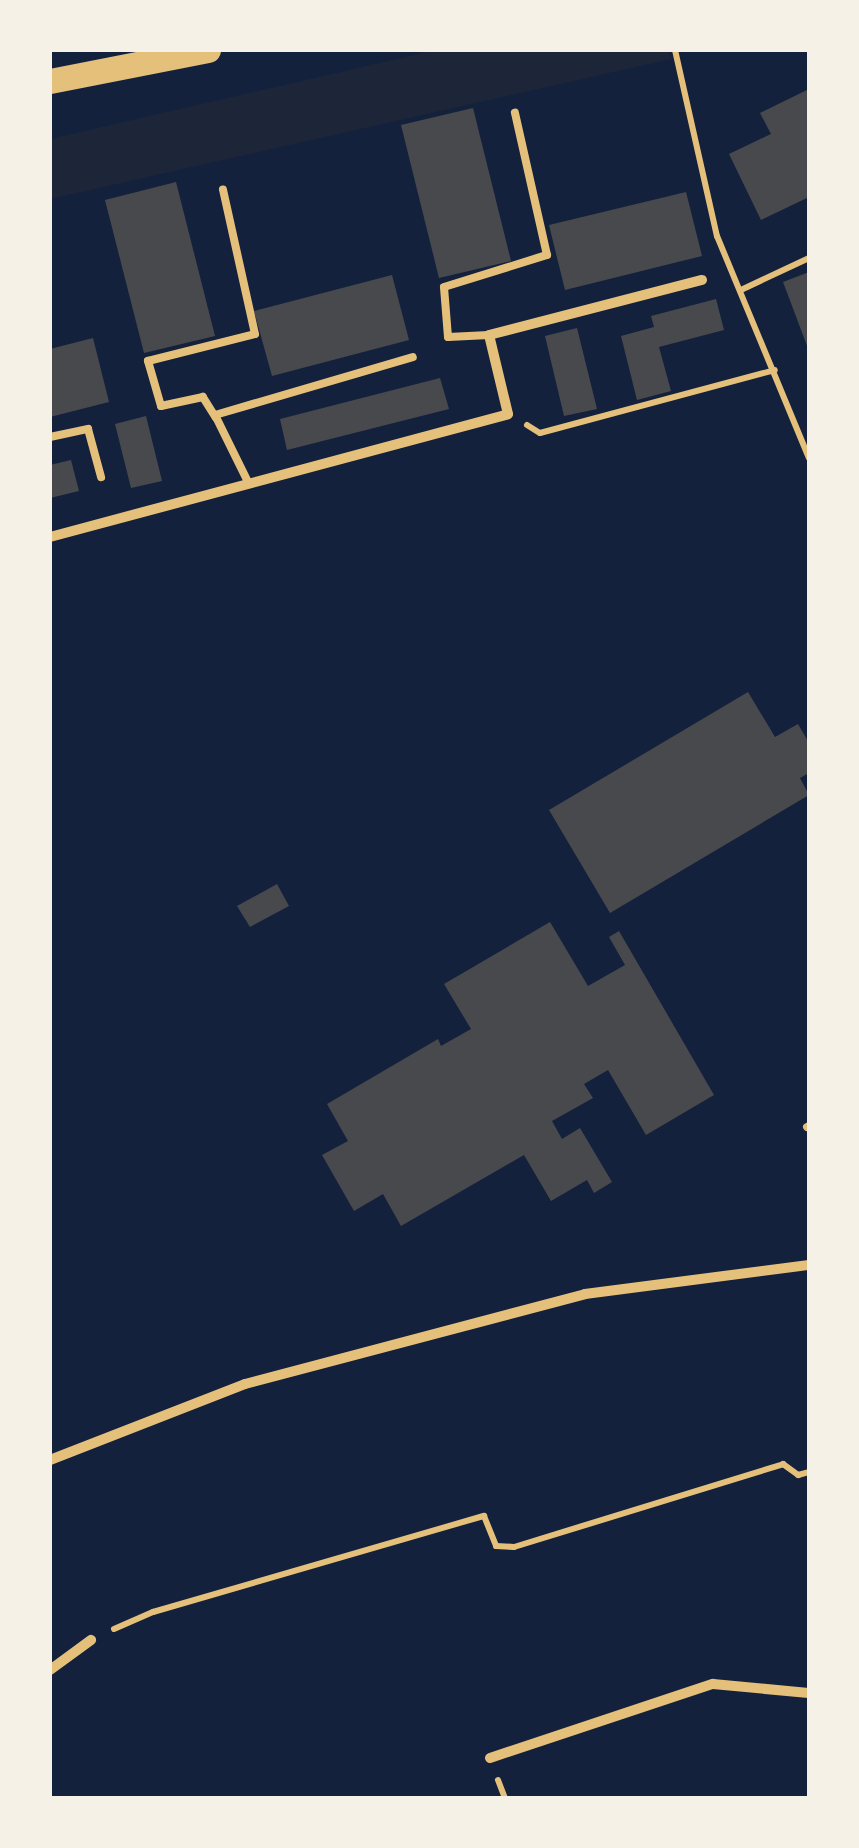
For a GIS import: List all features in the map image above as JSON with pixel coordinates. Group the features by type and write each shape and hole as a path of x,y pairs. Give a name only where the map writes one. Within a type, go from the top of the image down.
{"main road":[{"path":"50,81 208,50"}],"street":[{"path":"50,537 508,414 489,335 702,280"},
{"path":"50,1460 245,1384 585,1294 809,1265"},
{"path":"50,1670 90,1640"},
{"path":"490,1758 713,1684 809,1693"}],"lane":[{"path":"489,335 448,337 444,287 547,255 515,114"},
{"path":"223,190 255,334 148,361 161,406 203,397 249,484"},
{"path":"216,418 413,357"},
{"path":"50,437 88,429 100,477"}],"path":[{"path":"675,50 718,236 744,289 809,458"},
{"path":"744,289 809,258"},
{"path":"508,414 540,433 775,370"},
{"path":"90,1640 152,1612 484,1516 496,1546 514,1548 783,1464 798,1475 809,1472"}],"shaded area":[{"path":"436,50 669,50 671,59 50,199 50,139"}],"building":[{"path":"809,89 809,197 761,220 729,154 771,134 760,113"},
{"path":"473,108 511,261 439,278 401,125"},
{"path":"176,182 215,336 144,353 105,200"},
{"path":"686,192 702,256 565,290 549,225"},
{"path":"809,272 809,351 783,282"},
{"path":"392,275 409,340 272,376 254,311"},
{"path":"716,299 724,330 659,347 671,391 637,400 621,336 654,327 651,316"},
{"path":"577,328 597,409 564,416 545,336"},
{"path":"93,338 109,402 50,417 50,349"},
{"path":"440,378 449,409 287,450 280,419"},
{"path":"146,416 162,481 131,488 115,424"},
{"path":"71,460 79,491 50,498 50,465"},
{"path":"748,692 775,737 798,724 809,743 809,773 800,778 809,795 610,913 549,810"},
{"path":"277,884 289,906 250,927 237,906"},
{"path":"550,922 588,986 625,965 609,937 619,931 714,1095 646,1135 608,1070 584,1084 593,1098 552,1121 562,1139 580,1128 612,1182 594,1193 587,1180 551,1201 524,1155 401,1226 383,1194 354,1211 322,1155 348,1141 327,1104 438,1039 441,1046 471,1029 444,984"}]}
